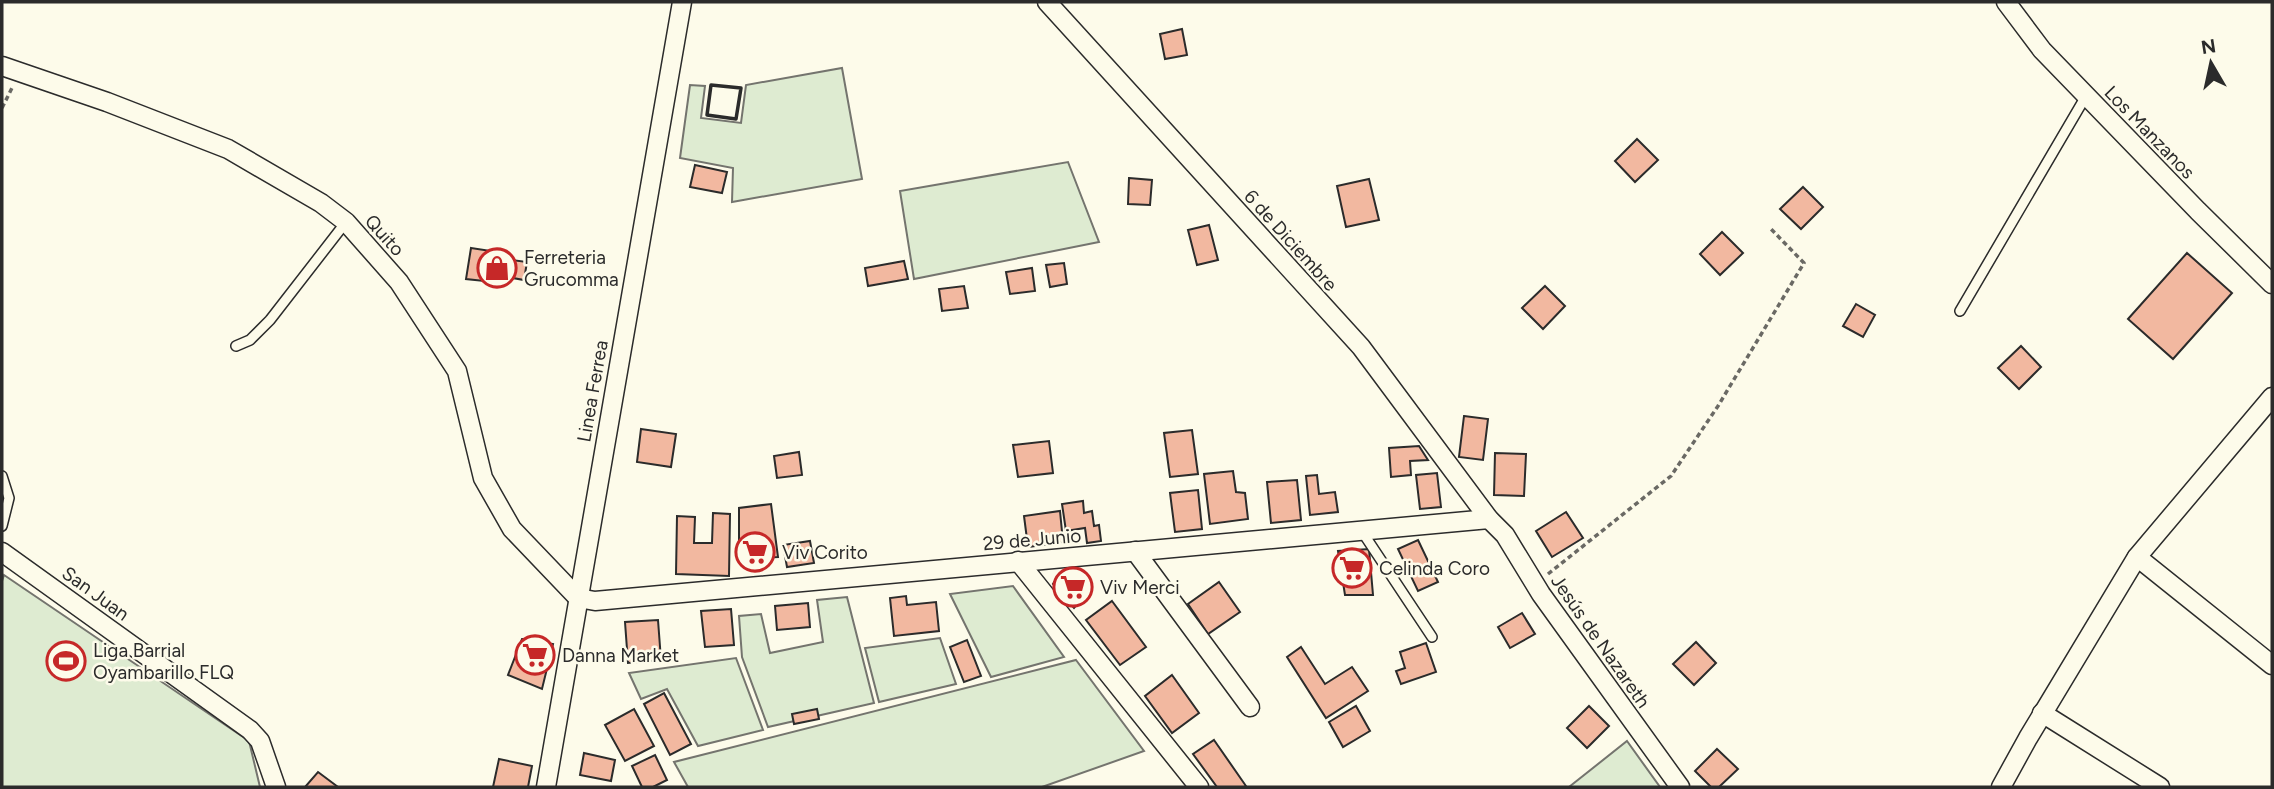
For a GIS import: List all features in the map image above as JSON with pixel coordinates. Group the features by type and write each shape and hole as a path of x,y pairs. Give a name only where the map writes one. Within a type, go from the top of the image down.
{"street":[{"name":"Linea Ferrea","path":"546,787 682,2"},
{"name":"6 de Diciembre","path":"1047,2 1361,347 1489,519"},
{"name":"Los Manzanos","path":"2006,2 2042,50 2272,284"},
{"name":"Quito","path":"2,66 107,102 228,149 321,203 346,222 399,282 457,371 483,478 512,529 578,598"},
{"path":"2001,787 2042,713 2137,557 2272,397"},
{"name":"29 de Junio","path":"578,598 595,601 1489,519"},
{"name":"Jesús de Nazareth","path":"1489,519 1505,535 1535,584 1680,787"},
{"path":"1135,551 1250,707"},
{"name":"San Juan","path":"2,552 250,730 260,741 276,787"},
{"path":"2137,557 2272,665"},
{"path":"1018,561 1199,787"},
{"path":"2042,713 2160,787"}],"lane":[{"path":"1960,311 2087,96"},
{"path":"236,346 250,340 270,320 346,222"},
{"path":"2,477 9,498 2,526"},
{"path":"1361,530 1432,638"}],"path":[{"path":"1535,584 1671,476 1718,406 1804,262 1770,229"}],"green space":[{"path":"842,68 862,179 732,202 733,168 680,158 690,85 705,86 701,118 741,123 746,85"},
{"path":"1068,162 1099,242 914,279 900,191"},
{"name":"Liga Barrial Oyambarillo FLQ","path":"4,575 249,741 260,787 2,787"},
{"path":"1013,586 1064,657 991,677 950,594"},
{"path":"847,597 874,703 768,727 742,657 739,616 761,614 770,653 823,642 817,600"},
{"path":"940,638 956,684 879,702 865,648"},
{"path":"736,658 763,730 698,746 667,689 641,699 629,673"},
{"path":"1076,660 1144,751 1042,787 688,787 674,762"},
{"path":"1627,741 1660,787 1569,787"}],"building":[{"path":"1182,29 1187,55 1165,59 1160,34"},
{"path":"1637,139 1658,160 1635,182 1615,161"},
{"path":"695,165 727,172 722,193 690,187"},
{"path":"1129,178 1152,180 1150,205 1128,204"},
{"path":"1369,179 1379,220 1346,227 1337,186"},
{"path":"1803,187 1823,207 1801,229 1780,209"},
{"path":"1209,225 1218,260 1197,265 1188,230"},
{"path":"1722,232 1743,253 1720,275 1700,254"},
{"name":"Ferreteria Grucomma","path":"471,248 491,251 490,257 527,262 524,280 485,273 484,281 466,279"},
{"path":"2187,253 2232,293 2173,359 2128,319"},
{"path":"904,261 908,279 868,286 865,268"},
{"path":"1064,263 1067,284 1050,287 1046,265"},
{"path":"1032,268 1035,291 1010,294 1006,272"},
{"path":"964,286 968,308 942,311 939,289"},
{"path":"1545,286 1565,306 1543,329 1522,308"},
{"path":"1856,304 1875,315 1863,337 1843,326"},
{"path":"2021,346 2041,367 2019,389 1998,368"},
{"path":"1464,416 1488,419 1483,460 1459,457"},
{"path":"641,429 676,434 671,467 637,462"},
{"path":"1192,430 1198,474 1170,477 1164,433"},
{"path":"1049,441 1053,473 1018,477 1013,445"},
{"path":"1419,446 1428,460 1410,461 1411,475 1391,477 1389,448"},
{"path":"799,452 802,475 777,478 774,456"},
{"path":"1495,453 1526,454 1524,496 1494,495"},
{"path":"1233,471 1236,492 1245,493 1248,519 1210,524 1204,474"},
{"path":"1437,473 1441,507 1420,509 1416,475"},
{"path":"1317,475 1319,494 1335,492 1338,512 1310,515 1306,476"},
{"path":"1297,480 1301,520 1271,523 1267,482"},
{"path":"1198,490 1202,529 1175,532 1170,493"},
{"path":"1083,501 1084,513 1092,511 1094,526 1099,525 1101,541 1087,543 1085,528 1066,531 1062,504"},
{"path":"771,504 778,557 739,559 739,508"},
{"path":"1060,511 1063,542 1028,547 1024,516"},
{"path":"1566,512 1583,538 1552,557 1536,531"},
{"path":"713,513 730,514 729,576 676,574 677,516 695,517 694,543 712,543"},
{"path":"1418,540 1438,582 1418,591 1398,549"},
{"path":"810,541 814,563 787,567 783,545"},
{"path":"1369,549 1373,595 1345,595 1338,551"},
{"path":"1082,574 1091,588 1074,608 1053,584 1058,576"},
{"path":"1219,582 1240,612 1208,634 1188,604"},
{"path":"906,596 907,605 936,602 939,631 894,636 890,598"},
{"path":"1112,601 1146,647 1120,665 1086,620"},
{"path":"808,603 810,627 777,630 775,606"},
{"path":"731,609 734,645 705,647 701,611"},
{"path":"1522,613 1535,634 1510,648 1498,627"},
{"path":"658,620 661,660 628,663 625,622"},
{"path":"522,639 553,644 542,689 508,675"},
{"path":"967,640 981,676 964,682 950,647"},
{"path":"1696,642 1716,663 1694,685 1673,664"},
{"path":"1426,643 1436,672 1401,684 1396,671 1405,668 1400,652"},
{"path":"1301,647 1325,684 1352,667 1368,691 1326,718 1287,657"},
{"path":"1172,675 1199,713 1172,733 1145,696"},
{"path":"664,693 691,744 670,755 644,704"},
{"path":"1356,706 1370,731 1343,747 1329,722"},
{"path":"1589,706 1609,726 1587,748 1567,728"},
{"path":"634,709 654,746 625,761 605,725"},
{"path":"817,709 819,719 794,724 792,714"},
{"path":"1214,740 1246,786 1217,787 1193,754"},
{"path":"1717,749 1738,769 1719,787 1711,787 1695,771"},
{"path":"584,753 615,760 611,781 580,775"},
{"path":"655,755 667,780 653,787 642,787 632,766"},
{"path":"499,759 532,766 528,787 493,787"},
{"path":"318,772 338,787 305,787"}],"wall":[{"path":"711,85 741,88 736,119 707,115 711,85"}],"place":[{"name":"Ferreteria Grucomma","path":"497,268"},
{"name":"Viv Corito","path":"755,552"},
{"name":"Celinda Coro","path":"1352,568"},
{"name":"Viv Merci","path":"1073,587"},
{"name":"Danna Market","path":"535,655"},
{"name":"Liga Barrial Oyambarillo FLQ","path":"66,661"}]}
